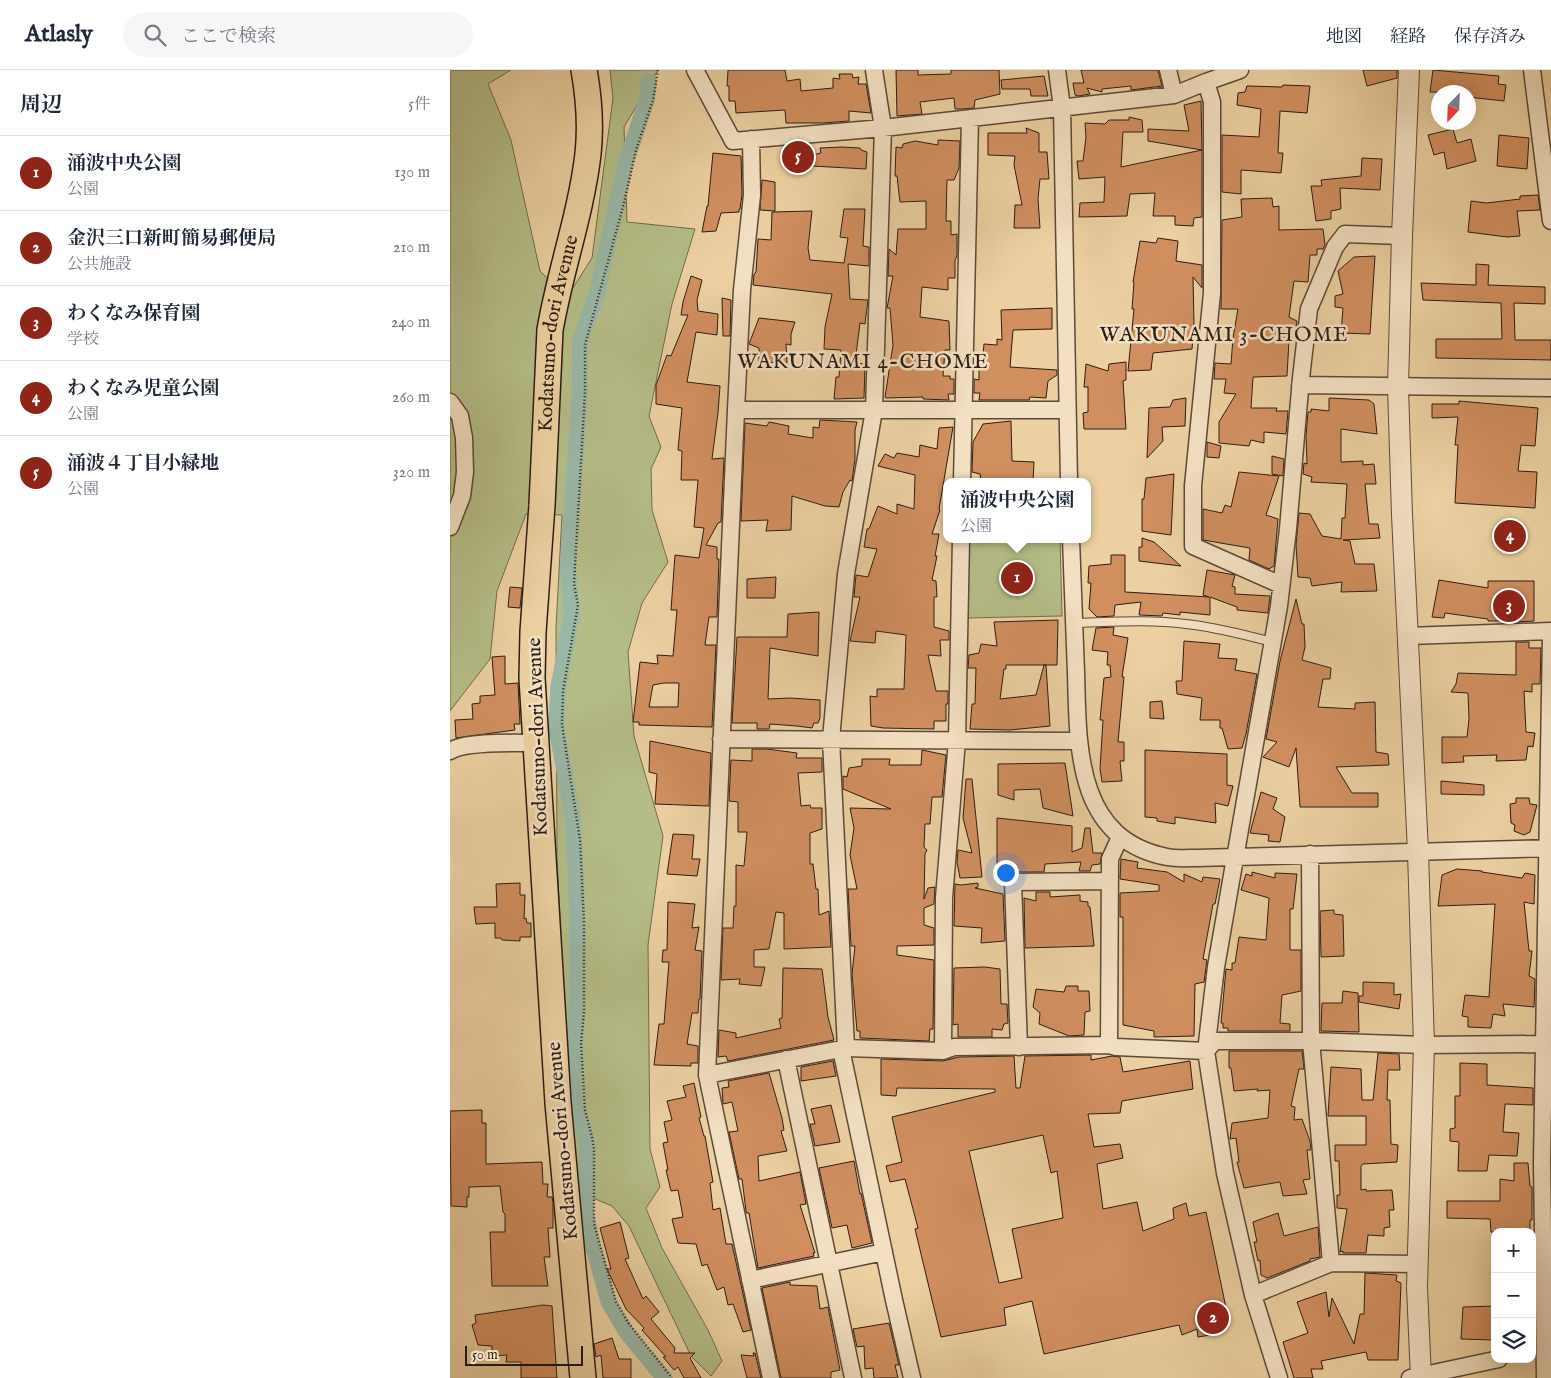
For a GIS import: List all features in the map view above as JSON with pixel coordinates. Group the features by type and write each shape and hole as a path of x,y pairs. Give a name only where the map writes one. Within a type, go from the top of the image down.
{"main road":[{"name":"Kodatsuno-dori Avenue","path":"583,1378 558,1103 532,678 550,330 583,187 588,152 590,104 584,70"}],"street":[{"path":"695,70 733,141 883,128 1174,95 1240,70"},
{"path":"874,70 883,128 874,410 846,574 831,739 843,1049 884,1252 912,1378"},
{"path":"1057,70 1062,108 1069,478"},
{"path":"1168,70 1174,95"},
{"path":"1409,70 1398,387 1418,852 1424,1045 1417,1377 1491,1361"},
{"path":"1532,70 1551,221"},
{"path":"1206,82 1212,102 1212,293 1193,486 1193,546 1281,585"},
{"path":"962,478 970,118"},
{"path":"751,139 752,194 742,290 707,1075 771,1378"},
{"path":"1279,1378 1253,1294 1225,1173 1206,1051 1216,967 1273,642 1281,585 1288,529 1300,385 1310,309 1335,247 1345,234 1402,236"},
{"path":"1300,385 1551,388"},
{"path":"450,402 460,416 464,438 465,472 462,496 450,527"},
{"path":"736,410 1067,410"},
{"path":"943,1051 944,898 957,740 961,543"},
{"path":"1071,543 1078,741 1086,785 1097,808 1120,836 1130,843 1150,853 1169,858 1549,848"},
{"path":"1408,636 1551,631"},
{"path":"1545,1378 1543,1350 1542,1162 1548,1041 1551,636"},
{"path":"721,739 1078,741"},
{"path":"450,751 456,748 476,745 535,743"},
{"path":"1109,1045 1110,859 1120,836"},
{"path":"1310,854 1311,1041 1331,1263"},
{"path":"1019,1047 1012,882 1110,881"},
{"path":"707,1075 843,1049 943,1051 954,1047 1109,1045 1116,1047 1206,1051 1216,1041 1311,1041 1424,1045 1540,1044 1548,1041"},
{"path":"786,1059 854,1378"},
{"path":"750,1280 884,1252"},
{"path":"1253,1294 1331,1263 1418,1264"}],"lane":[{"path":"1074,623 1185,623 1232,631 1273,642"}],"path":[{"path":"658,70 653,100 636,150 624,203 585,345 585,392 574,584 578,606 563,691 562,726 580,840 584,923 584,1012 581,1043 585,1110 594,1149 594,1224 616,1302 629,1324 672,1378"}],"green space":[{"path":"450,70 511,70 488,84 511,140 540,271 567,297 592,258 613,98 610,70 658,70 624,127 627,222 695,229 672,304 649,416 661,447 651,469 652,510 668,562 642,603 628,652 634,736 663,836 648,945 650,1149 660,1187 646,1208 662,1248 708,1330 722,1361 711,1376 691,1356 629,1226 612,1206 574,1190 557,858 556,628 562,515 526,514 497,591 490,659 450,711"},
{"path":"969,543 1060,543 1062,616 967,618"}],"building":[{"path":"728,70 785,70 787,81 800,79 801,91 833,88 833,78 840,79 839,74 852,74 853,78 859,77 858,84 866,84 871,113 849,111 849,121 786,123 785,110 736,113 735,101 729,101 729,86 727,86"},
{"path":"896,70 918,70 918,75 951,74 951,70 999,70 1000,94 975,100 974,108 955,109 954,98 920,102 922,114 897,116"},
{"path":"1081,70 1158,70 1162,86 1131,90 1131,86 1102,89 1102,92 1087,88 1090,94 1078,96 1075,95 1073,83 1084,83"},
{"path":"1363,70 1397,70 1397,78 1367,86"},
{"path":"1433,70 1499,76 1498,84 1506,85 1504,101 1476,98 1476,85 1431,85 1430,92"},
{"path":"1044,76 1048,96 1031,96 1030,89 1002,89 1001,80"},
{"path":"1283,85 1310,86 1307,113 1280,111 1278,153 1283,153 1281,173 1241,170 1241,194 1222,192 1222,135 1259,137 1261,109 1237,105 1238,93 1245,92 1247,86 1282,87"},
{"path":"1201,101 1202,150 1148,141 1148,129 1189,131 1184,105"},
{"path":"1129,117 1142,120 1143,132 1123,132 1121,167 1202,150 1202,217 1194,218 1193,226 1175,225 1175,216 1153,216 1155,193 1130,194 1127,216 1079,217 1080,203 1104,202 1105,177 1079,179 1077,161 1083,161 1086,137 1085,123 1105,124 1109,120 1129,120"},
{"path":"1026,128 1039,133 1039,152 1047,152 1049,179 1040,179 1038,199 1040,228 1014,228 1015,205 1022,205 1014,165 1015,156 988,155 988,133 1027,133"},
{"path":"1453,130 1457,143 1471,139 1476,161 1447,169 1444,152 1434,155 1428,135"},
{"path":"1499,135 1529,138 1527,169 1497,166"},
{"path":"938,140 960,141 959,168 954,180 947,180 946,221 951,221 951,235 957,234 955,278 948,278 948,290 922,287 920,317 949,321 950,350 945,350 943,376 950,376 950,379 954,379 954,394 948,394 949,400 923,399 923,397 886,398 893,345 890,308 887,308 893,276 888,276 889,249 896,255 898,229 926,229 926,201 900,202 897,176 895,176 896,147 902,148 903,144 915,141 938,145"},
{"path":"820,148 860,148 867,152 866,169 812,166 812,155 821,153"},
{"path":"713,153 741,156 742,195 739,212 721,213 716,231 702,232 708,206"},
{"path":"1362,158 1382,159 1380,190 1340,188 1341,209 1331,211 1331,219 1316,221 1311,186 1322,186 1321,180 1361,176"},
{"path":"762,180 775,182 775,211 760,210"},
{"path":"1538,195 1540,210 1517,211 1520,236 1507,237 1468,232 1471,201 1487,203 1520,199 1520,196"},
{"path":"1272,198 1273,207 1279,206 1279,230 1323,229 1325,245 1323,249 1317,249 1317,255 1310,255 1308,282 1294,281 1289,317 1297,321 1295,341 1289,340 1287,376 1253,377 1251,408 1277,408 1276,411 1288,411 1286,434 1264,432 1264,443 1251,440 1249,446 1219,443 1219,422 1236,394 1224,393 1226,379 1214,379 1215,363 1231,364 1238,309 1221,309 1222,220 1242,217 1241,199"},
{"path":"844,209 865,209 863,246 869,247 869,266 848,264 850,299 868,300 865,324 860,323 855,363 865,364 864,398 834,399 836,377 839,377 841,350 824,349 825,327 832,294 753,285 756,272 758,239 771,240 772,212 812,211 808,248 810,260 844,263 848,238 840,237"},
{"path":"1158,238 1178,241 1176,261 1202,265 1202,288 1193,277 1194,324 1192,349 1153,353 1151,370 1128,371 1134,309 1132,309 1133,282 1140,241 1156,243"},
{"path":"1375,256 1370,334 1341,333 1343,308 1335,307 1335,296 1343,294 1338,271 1354,257"},
{"path":"1476,264 1489,265 1488,285 1545,287 1545,304 1514,303 1515,340 1551,340 1551,360 1436,358 1436,339 1502,339 1501,303 1423,300 1421,283 1476,285"},
{"path":"691,276 702,280 697,300 698,311 718,314 717,335 696,332 687,382 720,386 712,459 724,458 721,522 718,523 706,545 717,547 717,559 719,559 717,617 709,617 705,645 716,645 712,727 639,725 639,722 633,722 640,662 658,664 657,655 673,656 677,610 671,610 675,555 699,558 704,528 694,527 698,480 681,480 682,451 678,450 682,408 656,404 656,385 667,355 671,356 688,315 681,315","holes":["679,683 678,707 649,707 653,685"]},
{"path":"722,298 731,300 730,336 723,336"},
{"path":"1052,308 1052,329 1013,330 1010,367 1057,370 1057,375 1048,381 1046,398 979,400 980,393 974,393 974,379 979,380 979,353 983,354 984,344 997,345 997,339 1002,340 1001,310"},
{"path":"759,318 795,322 791,334 791,345 786,344 787,363 759,362 759,348 749,344"},
{"path":"1126,362 1126,380 1123,381 1126,429 1084,429 1083,413 1088,412 1088,387 1084,387 1086,364 1108,371 1109,364"},
{"path":"1186,398 1185,426 1162,427 1163,441 1147,458 1149,408 1170,407 1173,400"},
{"path":"1329,398 1369,400 1374,404 1377,434 1341,429 1341,462 1363,461 1363,465 1374,464 1376,484 1365,484 1369,524 1378,524 1380,538 1343,540 1350,541 1355,564 1374,564 1377,591 1341,592 1342,582 1312,586 1310,578 1298,577 1296,545 1299,513 1310,514 1322,536 1341,539 1342,518 1345,518 1347,484 1311,482 1312,477 1303,474 1304,463 1307,464 1306,435 1308,412 1311,412 1311,409 1329,411"},
{"path":"1459,401 1538,408 1535,446 1521,445 1518,471 1537,472 1535,508 1455,503 1458,445 1455,445 1458,417 1432,418 1432,404 1459,404"},
{"path":"820,420 857,422 852,481 850,480 843,492 839,507 825,506 792,496 791,530 766,531 768,520 741,521 745,423 767,426 769,422 789,426 788,434 813,438 813,427 819,428"},
{"path":"1011,421 1012,461 1034,462 1033,478 980,478 980,474 972,472 973,442 983,424"},
{"path":"953,427 943,478 940,510 932,534 939,534 932,580 936,581 937,597 934,597 934,627 949,631 949,640 940,640 941,656 928,655 936,691 948,691 946,721 934,721 934,729 871,726 870,696 877,697 877,689 904,689 906,635 876,631 875,643 850,641 860,597 854,597 856,575 868,577 877,549 864,547 867,529 869,529 878,506 897,514 897,504 914,509 915,475 878,466 885,454 894,458 897,453 919,457 920,445 937,449 939,428"},
{"path":"1207,442 1221,446 1219,458 1207,457"},
{"path":"1272,456 1284,459 1283,476 1272,474"},
{"path":"1239,472 1279,476 1266,515 1278,519 1274,566 1269,569 1249,560 1250,548 1203,540 1203,509 1222,513 1225,505 1231,507"},
{"path":"1174,474 1171,535 1142,531 1142,499 1144,499 1146,478"},
{"path":"1142,538 1154,542 1181,566 1139,561 1139,547 1142,547"},
{"path":"1111,555 1125,555 1125,592 1209,597 1203,595 1207,570 1235,575 1232,586 1235,587 1235,594 1270,596 1268,613 1237,610 1237,607 1210,597 1210,615 1180,612 1180,615 1163,613 1162,616 1139,615 1141,602 1115,605 1114,616 1097,617 1089,609 1091,583 1088,583 1089,566 1111,564"},
{"path":"776,577 775,598 747,598 747,579"},
{"path":"1439,580 1488,588 1488,581 1534,581 1534,621 1488,621 1488,619 1445,613 1444,618 1432,617"},
{"path":"510,587 522,588 520,608 508,607"},
{"path":"1296,599 1302,624 1304,624 1305,647 1302,660 1331,668 1330,679 1323,679 1318,707 1355,709 1355,703 1375,702 1376,752 1388,754 1389,765 1336,767 1352,793 1378,793 1378,807 1300,807 1296,748 1289,767 1263,757 1277,742 1266,739 1280,661"},
{"path":"819,612 818,656 770,648 768,699 820,700 820,718 818,723 814,723 812,728 770,724 769,729 757,729 757,723 732,723 737,637 787,637 788,614"},
{"path":"1058,620 1057,665 1046,665 1050,726 1010,730 970,729 972,704 975,704 976,668 968,668 969,655 979,653 981,644 997,646 994,622","holes":["1006,665 1044,665 1036,695 1000,699"]},
{"path":"1114,627 1113,635 1128,638 1122,677 1124,677 1118,742 1124,742 1124,761 1120,761 1122,781 1102,782 1100,769 1103,720 1100,720 1104,678 1111,677 1110,665 1107,665 1108,652 1092,650 1096,628"},
{"path":"1184,641 1220,644 1218,658 1237,659 1235,670 1257,674 1242,748 1228,749 1222,728 1220,728 1220,720 1200,720 1202,698 1177,694 1176,681 1182,681"},
{"path":"1516,642 1529,642 1529,648 1541,648 1540,684 1532,684 1532,692 1524,691 1526,732 1535,733 1533,747 1528,746 1526,760 1496,761 1497,755 1463,756 1464,762 1442,763 1442,737 1467,737 1469,719 1468,693 1451,692 1456,684 1458,673 1516,675"},
{"path":"505,656 505,684 518,683 520,724 514,724 515,730 456,738 455,720 473,719 472,704 480,703 480,696 495,695 492,657"},
{"path":"1162,701 1164,719 1150,718 1150,702"},
{"path":"650,741 711,753 709,806 655,804 657,774 649,772"},
{"path":"752,749 797,753 796,758 822,758 822,772 798,773 801,806 810,805 811,808 822,808 822,829 810,833 810,864 813,864 816,889 818,889 819,915 829,911 831,947 784,949 784,913 776,912 769,949 754,950 754,967 765,967 761,986 739,984 740,979 721,980 723,928 733,928 734,906 736,906 736,865 744,866 747,832 738,832 738,802 729,801 731,760 752,761"},
{"path":"922,750 946,755 942,797 932,797 930,824 925,824 924,847 927,850 925,854 924,899 928,888 935,887 934,904 924,908 924,925 934,928 934,945 897,946 897,955 934,960 933,1029 930,1029 929,1041 860,1038 860,1031 857,1031 852,974 855,946 851,946 848,889 857,889 850,855 854,828 850,808 891,809 843,789 843,776 847,777 849,768 862,766 862,759 890,759 889,765 921,765"},
{"path":"1145,750 1227,754 1227,785 1233,786 1228,806 1215,803 1216,823 1175,817 1175,824 1157,821 1157,818 1145,817"},
{"path":"1065,763 1073,816 1043,808 1040,789 1014,790 1014,800 998,795 998,764"},
{"path":"966,779 972,779 982,877 960,878 957,862 958,850 972,853 963,818"},
{"path":"1441,781 1484,785 1484,795 1441,794"},
{"path":"1261,792 1277,798 1273,809 1285,817 1280,842 1268,841 1269,835 1250,833"},
{"path":"1516,798 1529,798 1530,804 1537,805 1530,832 1524,835 1514,831 1515,825 1511,823 1510,804 1516,803"},
{"path":"997,818 1072,826 1072,852 1082,848 1085,828 1090,828 1093,853 1102,853 1100,864 1092,865 1090,871 1079,871 1081,862 1045,864 1044,872 1013,872 1007,875 997,875"},
{"path":"673,834 694,835 692,859 700,859 697,876 667,874"},
{"path":"1121,859 1138,862 1137,868 1167,872 1184,882 1184,874 1202,882 1203,877 1220,879 1215,904 1213,904 1203,959 1207,960 1204,982 1195,984 1194,1036 1154,1037 1154,1031 1123,1025 1123,917 1120,917 1120,893 1159,891 1159,885 1120,879"},
{"path":"1457,869 1522,878 1525,873 1535,875 1534,904 1524,902 1529,951 1532,951 1529,976 1535,979 1534,1007 1503,1004 1505,1016 1493,1014 1491,1028 1468,1027 1468,1017 1462,1016 1465,995 1489,997 1495,904 1438,906 1442,875"},
{"path":"1252,872 1275,878 1275,873 1297,874 1293,909 1290,909 1290,950 1301,950 1301,991 1282,995 1280,1023 1290,1024 1290,1031 1228,1031 1228,1028 1223,1028 1223,1023 1221,1023 1226,969 1232,970 1232,963 1235,963 1239,937 1266,940 1269,898 1241,890 1246,874 1252,876"},
{"path":"520,883 520,895 525,895 524,919 526,918 527,923 531,923 531,937 520,937 520,941 495,938 495,923 476,924 474,907 497,907 496,884"},
{"path":"978,883 978,887 975,888 1003,894 1005,941 981,943 982,928 954,926 955,884"},
{"path":"1036,892 1050,892 1050,897 1080,895 1080,901 1088,902 1094,946 1025,948 1024,898 1036,901"},
{"path":"668,902 695,904 692,928 699,927 695,950 702,951 700,999 698,1013 692,1013 687,1044 698,1046 698,1063 691,1063 691,1066 654,1065 659,1024 664,1024 669,962 662,962 663,950 667,950"},
{"path":"1334,910 1334,914 1343,915 1344,956 1321,957 1320,911"},
{"path":"985,967 1000,969 1001,1004 1007,1004 1008,1023 1004,1024 1002,1030 992,1029 992,1037 958,1037 958,1024 953,1025 954,968"},
{"path":"783,968 822,969 828,1017 834,1040 728,1061 726,1056 718,1057 719,1030 736,1033 736,1038 781,1028 779,1019 782,1018"},
{"path":"1363,982 1394,983 1394,995 1401,994 1399,1009 1359,1002 1359,996 1363,996"},
{"path":"1066,986 1078,986 1078,991 1089,991 1090,1011 1085,1012 1084,1035 1069,1036 1039,1024 1040,1013 1033,1007 1036,989 1064,992"},
{"path":"1343,991 1358,993 1359,1032 1321,1031 1322,1003 1342,1003"},
{"path":"1229,1051 1302,1051 1304,1069 1299,1069 1291,1106 1295,1107 1294,1120 1302,1119 1310,1141 1311,1150 1307,1150 1310,1179 1303,1180 1307,1194 1283,1196 1280,1182 1244,1188 1237,1162 1239,1162 1236,1138 1230,1139 1232,1123 1268,1118 1270,1090 1234,1091 1231,1068 1229,1068"},
{"path":"1378,1053 1399,1054 1400,1070 1388,1070 1387,1100 1390,1100 1391,1144 1398,1145 1397,1162 1363,1164 1361,1166 1361,1190 1392,1190 1394,1210 1389,1210 1390,1227 1384,1228 1384,1236 1368,1235 1366,1253 1343,1253 1343,1251 1340,1252 1347,1209 1337,1208 1337,1195 1340,1195 1339,1161 1335,1161 1335,1145 1366,1145 1366,1116 1328,1116 1331,1067 1361,1069 1362,1100 1373,1100"},
{"path":"1091,1055 1091,1060 1112,1056 1120,1057 1123,1072 1190,1061 1193,1089 1122,1101 1120,1113 1088,1114 1094,1147 1120,1144 1123,1158 1097,1164 1103,1209 1137,1202 1143,1231 1174,1219 1173,1208 1186,1203 1189,1216 1206,1212 1229,1322 1214,1326 1216,1334 1198,1337 1197,1329 1182,1335 1179,1325 1044,1354 1032,1301 1004,1308 1006,1325 941,1337 915,1229 918,1228 905,1179 890,1182 886,1166 902,1162 892,1117 995,1092 995,1089 897,1088 896,1096 881,1095 881,1059 943,1061 959,1057 1014,1056 1016,1088 1020,1088 1025,1056","holes":["1043,1135 1051,1173 1057,1171 1063,1218 1012,1229 1022,1278 999,1283 969,1151"]},
{"path":"833,1061 836,1076 801,1081 801,1067"},
{"path":"1460,1063 1487,1064 1487,1085 1533,1088 1533,1105 1505,1104 1503,1132 1519,1133 1517,1156 1489,1155 1487,1171 1458,1171 1459,1142 1450,1141 1450,1129 1455,1128 1455,1096 1460,1096"},
{"path":"769,1073 782,1118 784,1130 781,1131 787,1151 758,1156 759,1181 800,1172 806,1204 800,1205 815,1253 813,1253 814,1256 758,1268 749,1213 746,1213 742,1179 739,1179 729,1132 738,1131 732,1102 723,1104 722,1088 729,1087 728,1081"},
{"path":"694,1083 701,1117 699,1118 705,1136 713,1182 710,1183 713,1210 720,1208 726,1244 732,1244 751,1330 743,1332 733,1304 728,1305 724,1287 717,1290 707,1264 702,1266 696,1244 678,1243 672,1219 683,1217 678,1190 671,1191 666,1170 668,1170 663,1143 668,1142 664,1122 672,1120 667,1101 686,1097 683,1086"},
{"path":"831,1105 840,1142 815,1146 810,1124 815,1124 811,1109"},
{"path":"482,1110 482,1123 486,1123 486,1164 542,1162 543,1184 548,1184 547,1197 552,1197 553,1202 553,1228 548,1228 550,1257 544,1257 548,1286 492,1286 490,1232 505,1232 505,1214 503,1212 500,1186 469,1187 467,1207 451,1206 450,1111"},
{"path":"854,1161 872,1243 852,1248 847,1225 832,1228 819,1168"},
{"path":"1514,1163 1528,1163 1530,1186 1532,1187 1532,1220 1530,1220 1530,1228 1491,1228 1491,1232 1490,1219 1447,1218 1447,1201 1500,1201 1500,1179 1514,1181"},
{"path":"1278,1213 1284,1236 1318,1227 1320,1257 1310,1259 1310,1261 1267,1278 1261,1275 1260,1260 1258,1261 1254,1242 1257,1242 1253,1222"},
{"path":"620,1222 629,1258 625,1259 643,1299 646,1296 659,1312 651,1319 675,1348 674,1353 695,1353 690,1358 701,1378 684,1378 678,1367 674,1370 663,1357 666,1357 642,1330 644,1328 626,1309 607,1269 611,1269 600,1228"},
{"path":"1365,1273 1397,1275 1396,1281 1401,1283 1398,1360 1368,1360 1366,1352 1321,1361 1323,1369 1311,1369 1313,1378 1294,1378 1283,1342 1308,1333 1297,1302 1326,1292 1329,1317 1332,1298 1354,1344 1360,1314 1364,1314"},
{"path":"790,1282 790,1285 817,1286 820,1309 828,1307 840,1370 831,1372 831,1378 781,1378 762,1288"},
{"path":"543,1305 552,1306 557,1378 521,1378 521,1362 506,1362 507,1355 492,1356 492,1346 478,1345 472,1325 476,1323 475,1315"},
{"path":"1491,1306 1491,1340 1461,1339 1463,1307"},
{"path":"889,1323 899,1365 895,1365 898,1378 874,1378 873,1368 865,1369 864,1346 857,1347 853,1329"},
{"path":"612,1338 619,1359 631,1359 631,1378 603,1378 601,1355 596,1357 594,1344"},
{"path":"753,1353 755,1353 761,1378 747,1378 741,1355 754,1356"}],"waterway":[{"path":"558,689 572,614 568,566 580,393 580,341 597,294 626,162 647,99 649,82"},
{"path":"558,692 556,727 573,816 577,905 576,1102 587,1147 586,1213 592,1243 609,1303 627,1333 664,1378"}],"place":[{"name":"涌波４丁目小緑地","path":"798,157"},
{"name":"わくなみ児童公園","path":"1510,536"},
{"name":"涌波中央公園","path":"1017,578"},
{"name":"わくなみ保育園","path":"1509,606"},
{"name":"金沢三口新町簡易郵便局","path":"1213,1318"}],"district":[{"name":"WAKUNAMI 3-CHOME","path":"1224,335"},
{"name":"WAKUNAMI 4-CHOME","path":"863,362"}]}
